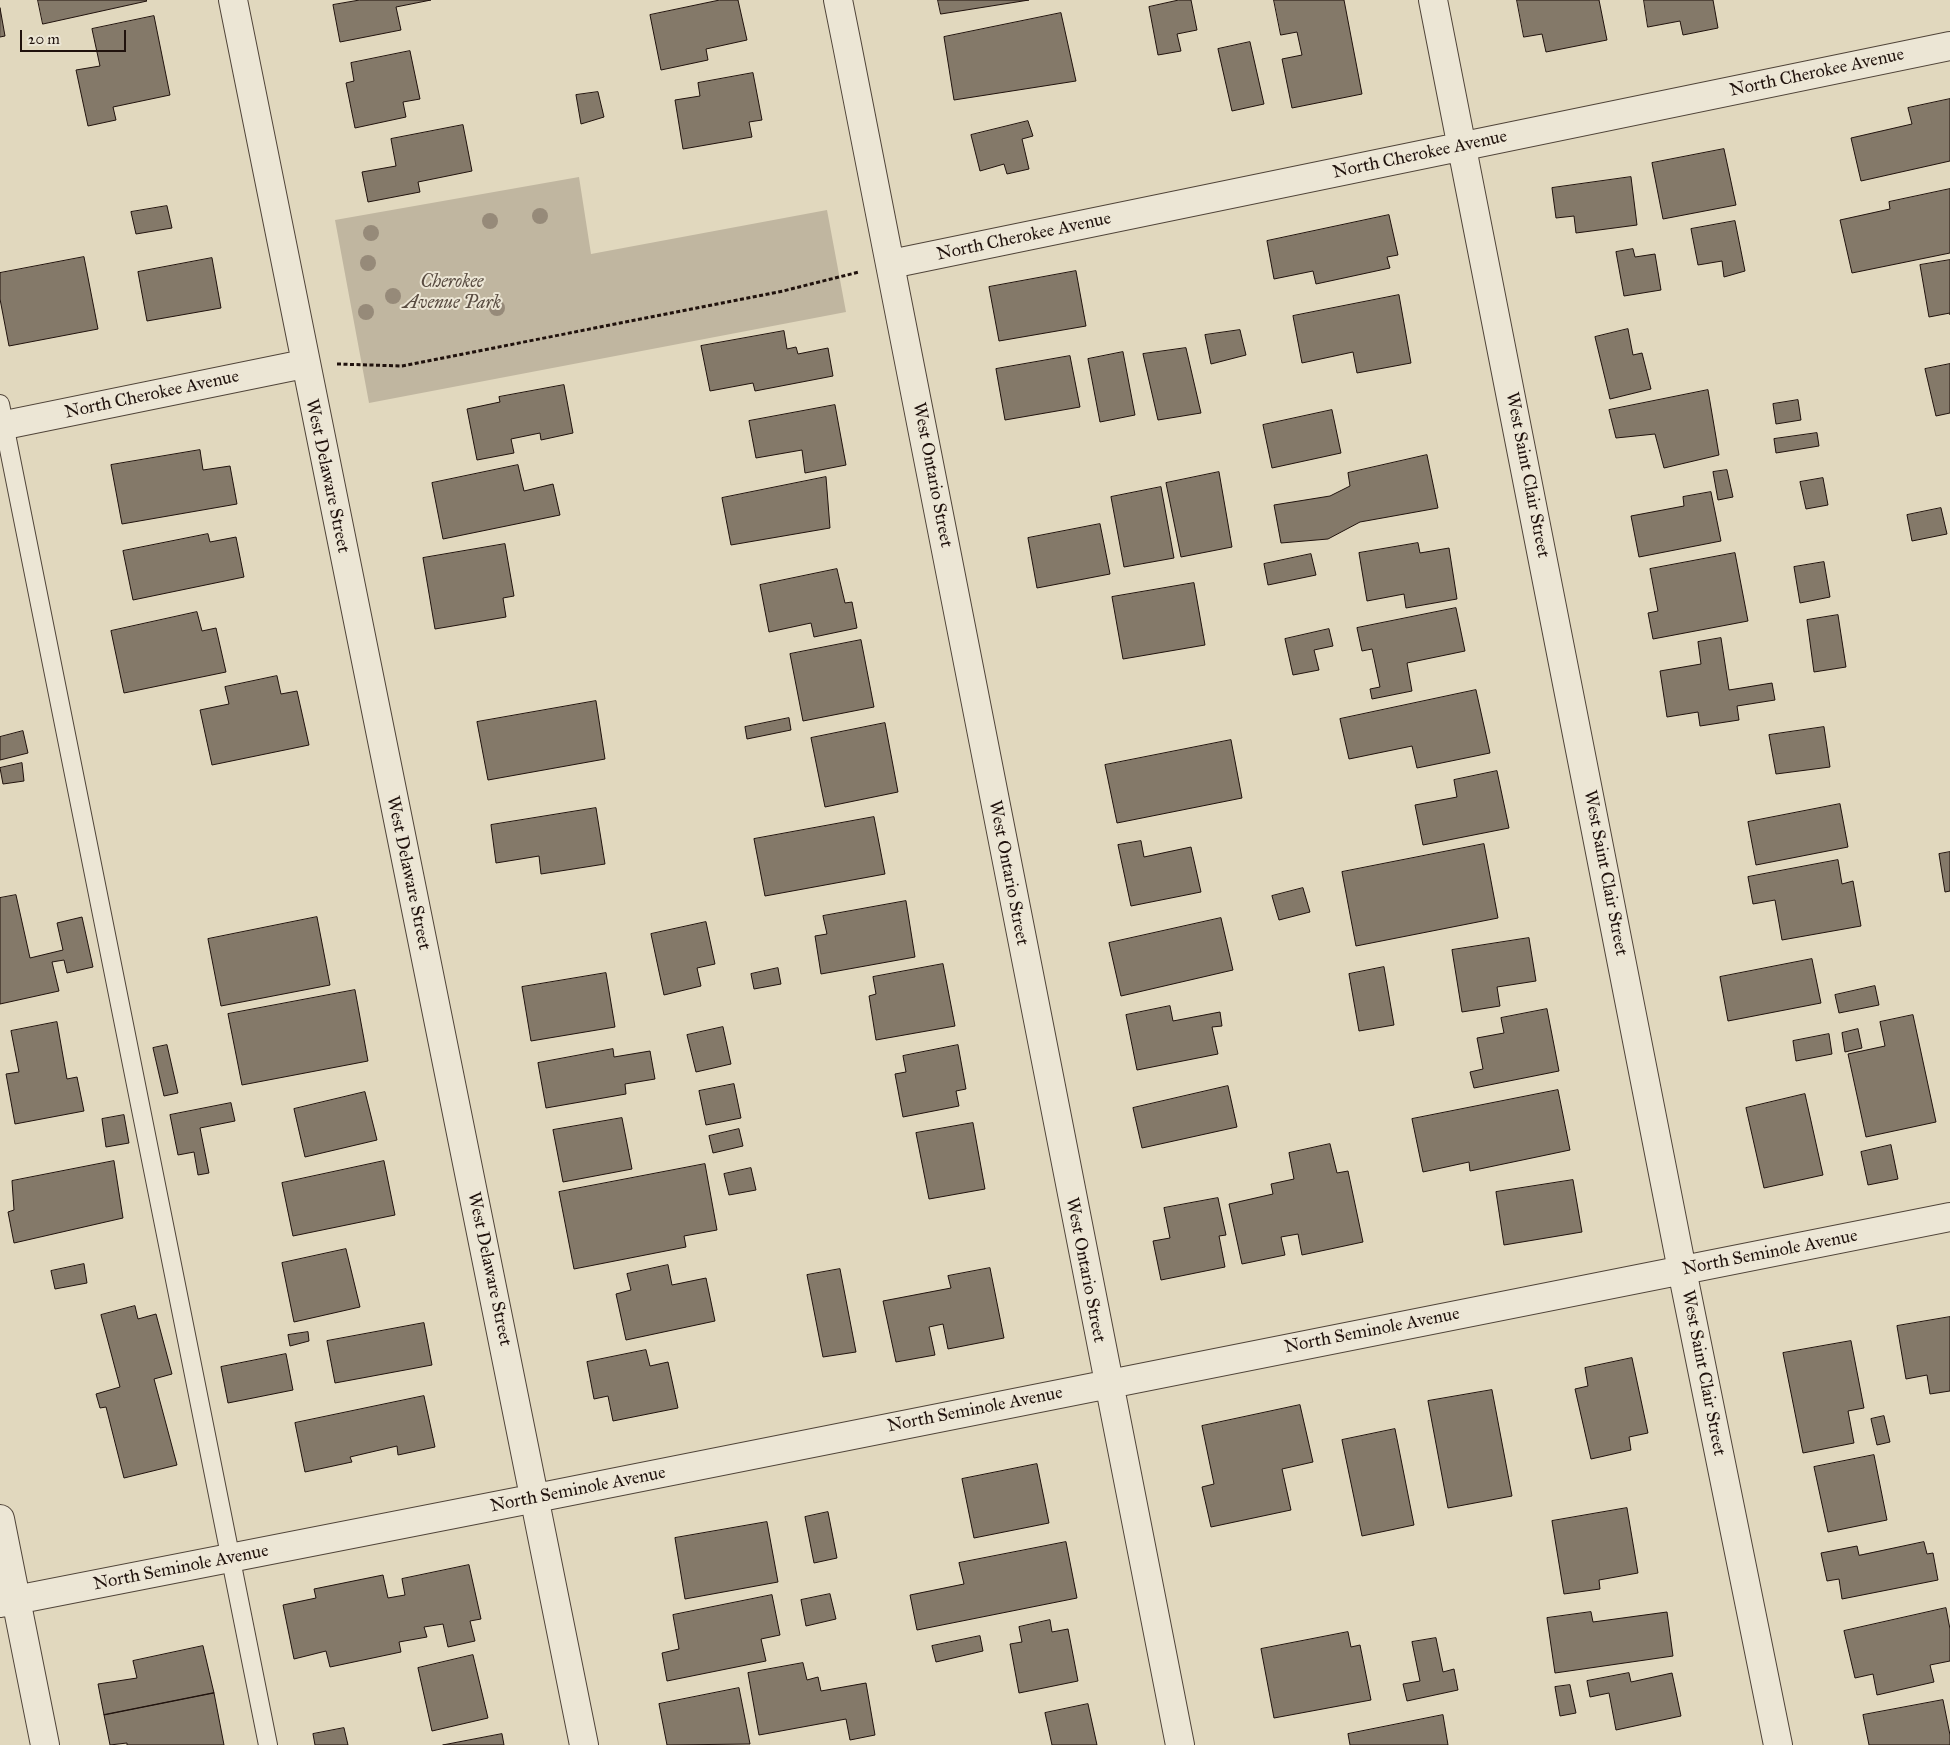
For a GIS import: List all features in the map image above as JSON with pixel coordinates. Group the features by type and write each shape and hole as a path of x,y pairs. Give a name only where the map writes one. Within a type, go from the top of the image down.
{"street":[{"name":"West Delaware Street","path":"233,0 304,364 536,1498 584,1745"},
{"name":"West Ontario Street","path":"838,0 891,264 1107,1384 1180,1745"},
{"name":"West Saint Clair Street","path":"1433,0 1682,1270 1778,1745"},
{"name":"North Cherokee Avenue","path":"891,264 1950,46"},
{"name":"North Cherokee Avenue","path":"1,419 304,364"},
{"name":"North Seminole Avenue","path":"8,1602 1950,1217"},
{"path":"0,1519 8,1602 45,1745"}],"lane":[{"path":"1,419 268,1745"}],"path":[{"path":"304,364 402,366 783,291 854,273"}],"green space":[{"name":"Cherokee Avenue Park","path":"579,177 591,254 827,210 846,312 369,403 335,220"}],"building":[{"path":"38,0 146,0 147,1 43,24"},
{"path":"360,0 431,0 396,7 401,30 340,42 333,5"},
{"path":"720,0 738,0 747,40 706,49 708,60 661,70 650,15"},
{"path":"938,0 1029,0 941,14"},
{"path":"1179,0 1191,0 1197,30 1177,34 1181,51 1158,55 1149,7"},
{"path":"1274,0 1344,0 1362,94 1292,108 1282,59 1302,55 1297,32 1281,35"},
{"path":"1517,0 1599,0 1607,40 1546,52 1542,34 1524,37"},
{"path":"1644,0 1713,0 1718,28 1683,35 1680,21 1648,27"},
{"path":"0,8 5,36 0,37"},
{"path":"1061,13 1076,81 954,100 944,37"},
{"path":"154,16 170,95 113,107 116,120 88,126 76,70 100,66 92,29"},
{"path":"1250,42 1264,104 1232,111 1218,49"},
{"path":"410,51 420,99 403,102 406,117 355,128 346,83 354,81 351,63"},
{"path":"753,73 762,120 749,122 752,137 683,149 675,100 700,96 698,83"},
{"path":"598,92 604,117 581,124 576,95"},
{"path":"1950,99 1950,161 1861,181 1851,138 1912,124 1908,108"},
{"path":"1028,121 1033,136 1022,139 1029,169 1007,174 1004,164 980,171 971,135"},
{"path":"463,125 472,171 418,182 420,192 368,202 362,172 396,166 391,139"},
{"path":"1724,149 1736,205 1663,219 1652,163"},
{"path":"1631,177 1637,225 1576,233 1574,216 1556,218 1552,188"},
{"path":"1950,189 1950,253 1852,273 1840,220 1890,209 1889,202"},
{"path":"167,206 172,228 136,234 131,212"},
{"path":"1389,215 1398,255 1387,257 1390,268 1316,284 1313,271 1274,279 1267,241"},
{"path":"1735,221 1745,271 1724,277 1722,261 1698,265 1691,229"},
{"path":"1633,249 1635,257 1655,254 1661,290 1624,296 1616,252"},
{"path":"84,257 98,329 9,346 0,299 0,273"},
{"path":"212,258 221,308 147,321 138,272"},
{"path":"1950,260 1950,313 1929,317 1920,265"},
{"path":"1076,271 1086,326 999,341 989,287"},
{"path":"1399,295 1411,363 1357,373 1353,352 1302,363 1293,316"},
{"path":"1628,329 1633,355 1642,353 1651,389 1610,399 1595,337"},
{"path":"1240,330 1246,355 1211,364 1205,335"},
{"path":"784,331 787,349 796,347 798,354 828,348 833,376 755,391 753,383 710,391 701,346"},
{"path":"1186,348 1201,413 1158,420 1143,354"},
{"path":"1123,352 1135,415 1100,422 1088,359"},
{"path":"1070,356 1080,407 1005,420 996,369"},
{"path":"1950,364 1950,413 1936,416 1925,369"},
{"path":"564,385 573,433 541,440 540,433 511,439 514,453 477,460 467,409 500,402 499,397"},
{"path":"1708,390 1719,455 1664,468 1655,434 1616,438 1609,410"},
{"path":"1798,400 1801,420 1776,424 1773,404"},
{"path":"835,405 846,465 805,473 802,450 756,458 749,421"},
{"path":"1332,410 1341,453 1272,468 1263,425"},
{"path":"1817,433 1819,446 1776,453 1774,439"},
{"path":"200,450 203,470 230,466 237,504 122,524 111,465"},
{"path":"1427,455 1438,508 1360,522 1328,539 1281,543 1274,505 1330,496 1350,486 1348,473"},
{"path":"518,465 524,491 553,484 560,515 443,539 432,483"},
{"path":"1727,470 1733,497 1718,500 1713,472"},
{"path":"1219,472 1232,547 1181,557 1166,483"},
{"path":"826,477 830,528 731,545 722,498"},
{"path":"1823,478 1828,505 1806,509 1800,482"},
{"path":"1161,487 1174,558 1124,567 1111,497"},
{"path":"1711,492 1721,541 1639,557 1631,516 1684,506 1683,497"},
{"path":"1941,508 1947,534 1912,541 1907,515"},
{"path":"1100,524 1110,574 1037,588 1028,538"},
{"path":"208,534 210,542 236,537 244,577 133,600 123,551"},
{"path":"1418,543 1420,553 1449,548 1457,599 1406,608 1404,594 1367,601 1359,553"},
{"path":"505,544 514,596 503,598 506,617 435,629 423,558"},
{"path":"1735,553 1748,621 1653,639 1648,613 1658,611 1650,569"},
{"path":"1311,554 1316,575 1268,585 1264,564"},
{"path":"1824,562 1830,597 1800,603 1794,567"},
{"path":"837,569 845,603 852,602 857,628 814,637 811,623 769,632 760,585"},
{"path":"1194,583 1205,645 1123,659 1112,597"},
{"path":"1456,608 1465,651 1407,663 1412,691 1372,699 1370,689 1380,687 1372,649 1362,651 1357,628"},
{"path":"197,612 202,631 216,628 226,672 124,693 111,631"},
{"path":"1838,615 1846,667 1814,672 1807,620"},
{"path":"1329,629 1333,646 1314,650 1319,670 1293,675 1285,639"},
{"path":"1721,638 1729,690 1772,683 1775,700 1737,706 1739,720 1700,726 1698,712 1667,717 1660,671 1701,664 1698,642"},
{"path":"861,640 874,707 803,721 790,654"},
{"path":"277,676 281,694 297,691 309,745 212,765 200,710 229,704 225,687"},
{"path":"1476,690 1490,753 1417,768 1412,746 1349,759 1340,719"},
{"path":"596,701 605,759 488,780 477,722"},
{"path":"789,718 791,730 747,739 745,727"},
{"path":"885,723 898,792 825,807 811,738"},
{"path":"1824,727 1830,767 1776,774 1769,735"},
{"path":"23,731 28,753 0,760 0,737"},
{"path":"1231,740 1242,798 1117,823 1105,765"},
{"path":"22,763 24,781 3,784 0,768"},
{"path":"1497,771 1509,828 1423,845 1415,805 1457,797 1454,780"},
{"path":"1840,804 1848,847 1756,865 1748,822"},
{"path":"596,808 605,864 541,874 539,856 496,863 491,825"},
{"path":"874,817 885,874 765,896 754,839"},
{"path":"1141,841 1144,857 1191,847 1201,892 1131,906 1118,845"},
{"path":"1484,844 1498,918 1356,946 1342,872"},
{"path":"1950,852 1950,891 1945,892 1939,854"},
{"path":"1838,860 1842,884 1853,881 1861,926 1782,940 1775,900 1753,904 1748,877"},
{"path":"1303,888 1310,912 1279,920 1272,896"},
{"path":"16,895 30,958 63,950 57,923 82,917 93,967 67,973 64,960 52,962 59,991 0,1004 0,898"},
{"path":"906,901 915,957 821,974 815,936 827,934 823,916"},
{"path":"317,917 330,985 221,1006 208,939"},
{"path":"1221,918 1233,970 1121,996 1109,943"},
{"path":"706,922 715,964 697,968 701,986 664,995 651,934"},
{"path":"1529,938 1536,981 1497,987 1500,1006 1462,1012 1452,950"},
{"path":"1812,959 1821,1003 1728,1021 1720,977"},
{"path":"943,964 955,1026 876,1040 869,996 876,994 873,977"},
{"path":"1384,967 1394,1025 1359,1031 1349,974"},
{"path":"778,968 781,984 754,989 751,974"},
{"path":"606,973 615,1027 531,1041 522,987"},
{"path":"1875,986 1879,1005 1839,1013 1835,995"},
{"path":"355,990 368,1061 242,1085 228,1014"},
{"path":"1170,1006 1173,1021 1220,1012 1222,1026 1212,1027 1218,1054 1137,1070 1126,1015"},
{"path":"1547,1009 1559,1071 1474,1088 1470,1072 1483,1069 1477,1038 1504,1033 1501,1018"},
{"path":"1913,1015 1936,1122 1866,1137 1848,1054 1885,1046 1880,1022"},
{"path":"57,1022 67,1079 77,1077 84,1111 15,1124 6,1074 19,1072 11,1031"},
{"path":"723,1027 731,1064 696,1072 687,1035"},
{"path":"1858,1029 1862,1048 1845,1052 1842,1033"},
{"path":"1829,1034 1832,1054 1796,1061 1793,1041"},
{"path":"167,1045 178,1093 164,1096 153,1048"},
{"path":"958,1045 966,1089 956,1091 959,1106 903,1117 895,1074 906,1072 903,1056"},
{"path":"613,1049 614,1057 650,1051 655,1079 625,1084 626,1094 546,1108 538,1063"},
{"path":"734,1084 741,1118 706,1125 699,1091"},
{"path":"1228,1086 1237,1127 1142,1148 1133,1108"},
{"path":"1558,1090 1570,1150 1470,1171 1469,1162 1423,1172 1412,1119"},
{"path":"365,1092 377,1140 305,1157 294,1109"},
{"path":"1805,1094 1823,1175 1764,1188 1746,1108"},
{"path":"231,1103 235,1121 200,1128 209,1173 198,1175 194,1152 178,1155 170,1115"},
{"path":"124,1115 129,1143 106,1147 102,1119"},
{"path":"622,1118 632,1169 563,1182 553,1130"},
{"path":"973,1123 985,1189 929,1199 916,1133"},
{"path":"739,1129 743,1146 713,1153 709,1136"},
{"path":"1330,1144 1337,1173 1348,1171 1363,1242 1302,1255 1298,1234 1281,1237 1285,1255 1242,1264 1229,1204 1273,1194 1271,1184 1294,1179 1289,1153"},
{"path":"1891,1145 1898,1179 1868,1185 1861,1152"},
{"path":"114,1161 123,1218 14,1243 8,1212 14,1210 12,1181"},
{"path":"384,1161 395,1215 293,1236 282,1183"},
{"path":"705,1164 717,1230 684,1236 686,1247 574,1269 559,1192"},
{"path":"751,1168 756,1190 729,1195 724,1174"},
{"path":"1573,1180 1582,1232 1504,1245 1496,1192"},
{"path":"1218,1198 1226,1235 1219,1236 1225,1267 1161,1280 1153,1241 1170,1238 1164,1208"},
{"path":"346,1249 360,1307 294,1322 282,1263"},
{"path":"84,1264 87,1283 55,1289 51,1271"},
{"path":"668,1265 672,1285 706,1278 715,1321 626,1340 616,1294 631,1290 627,1274"},
{"path":"990,1268 1004,1338 948,1349 943,1324 929,1327 935,1355 896,1362 883,1301 951,1288 948,1276"},
{"path":"840,1269 856,1352 823,1357 807,1275"},
{"path":"135,1306 138,1319 156,1314 172,1374 154,1379 177,1465 124,1478 106,1407 100,1408 96,1394 120,1387 101,1315"},
{"path":"1950,1317 1950,1391 1930,1394 1927,1375 1906,1379 1897,1326"},
{"path":"424,1323 432,1365 335,1383 327,1341"},
{"path":"308,1332 309,1341 290,1346 288,1335"},
{"path":"1851,1341 1864,1408 1848,1411 1854,1443 1803,1453 1783,1353"},
{"path":"646,1350 650,1366 668,1362 678,1408 613,1421 608,1396 594,1399 587,1362"},
{"path":"286,1354 293,1390 228,1403 221,1367"},
{"path":"1632,1358 1648,1433 1629,1437 1631,1450 1591,1459 1575,1389 1588,1386 1585,1368"},
{"path":"1492,1390 1512,1496 1448,1508 1428,1401"},
{"path":"424,1396 435,1447 398,1455 397,1446 350,1457 352,1462 305,1472 295,1423"},
{"path":"1300,1405 1313,1462 1282,1469 1291,1510 1211,1527 1202,1487 1214,1484 1202,1426"},
{"path":"1884,1416 1890,1442 1877,1445 1871,1419"},
{"path":"1395,1429 1414,1525 1362,1536 1342,1440"},
{"path":"1874,1455 1887,1520 1828,1532 1814,1467"},
{"path":"1037,1464 1049,1523 974,1538 962,1479"},
{"path":"1627,1508 1638,1573 1599,1580 1600,1589 1564,1594 1552,1521"},
{"path":"828,1512 837,1558 814,1563 805,1517"},
{"path":"767,1522 778,1582 685,1599 675,1538"},
{"path":"1066,1542 1077,1598 917,1630 910,1595 964,1584 959,1563"},
{"path":"1924,1542 1927,1554 1933,1553 1938,1580 1842,1599 1839,1579 1827,1581 1821,1553 1857,1546 1859,1555"},
{"path":"469,1565 481,1619 470,1621 475,1641 448,1647 443,1624 424,1627 427,1637 399,1642 401,1652 330,1667 326,1651 294,1659 283,1605 316,1598 314,1589 383,1575 388,1598 405,1595 402,1579"},
{"path":"830,1594 836,1619 806,1626 801,1600"},
{"path":"772,1595 780,1635 761,1639 766,1661 667,1681 662,1653 679,1649 673,1615"},
{"path":"1946,1608 1950,1629 1950,1661 1930,1665 1934,1682 1877,1695 1873,1674 1855,1678 1844,1631"},
{"path":"1591,1612 1593,1622 1667,1612 1673,1656 1555,1673 1547,1618"},
{"path":"1050,1620 1052,1632 1068,1629 1078,1681 1019,1693 1010,1644 1022,1642 1019,1627"},
{"path":"1348,1632 1351,1647 1360,1645 1371,1700 1274,1718 1261,1649"},
{"path":"980,1636 983,1651 936,1662 932,1646"},
{"path":"1436,1638 1443,1672 1454,1669 1458,1690 1407,1701 1403,1684 1420,1681 1412,1642"},
{"path":"203,1646 214,1693 104,1715 98,1684 137,1678 133,1661"},
{"path":"473,1655 488,1718 432,1731 418,1668"},
{"path":"803,1663 807,1680 818,1677 821,1691 866,1683 875,1735 850,1740 846,1719 759,1735 748,1673"},
{"path":"1629,1673 1631,1682 1672,1673 1681,1716 1616,1730 1609,1693 1590,1697 1587,1681"},
{"path":"1570,1685 1576,1713 1560,1716 1555,1687"},
{"path":"739,1688 750,1744 667,1745 659,1704"},
{"path":"214,1693 224,1745 127,1745 127,1743 110,1745 104,1715"},
{"path":"1943,1700 1950,1735 1950,1745 1869,1745 1863,1715"},
{"path":"1088,1704 1097,1745 1052,1745 1045,1713"},
{"path":"1443,1715 1448,1745 1350,1745 1348,1734"},
{"path":"344,1728 348,1745 315,1745 313,1734"},
{"path":"502,1734 504,1745 443,1745"}]}
